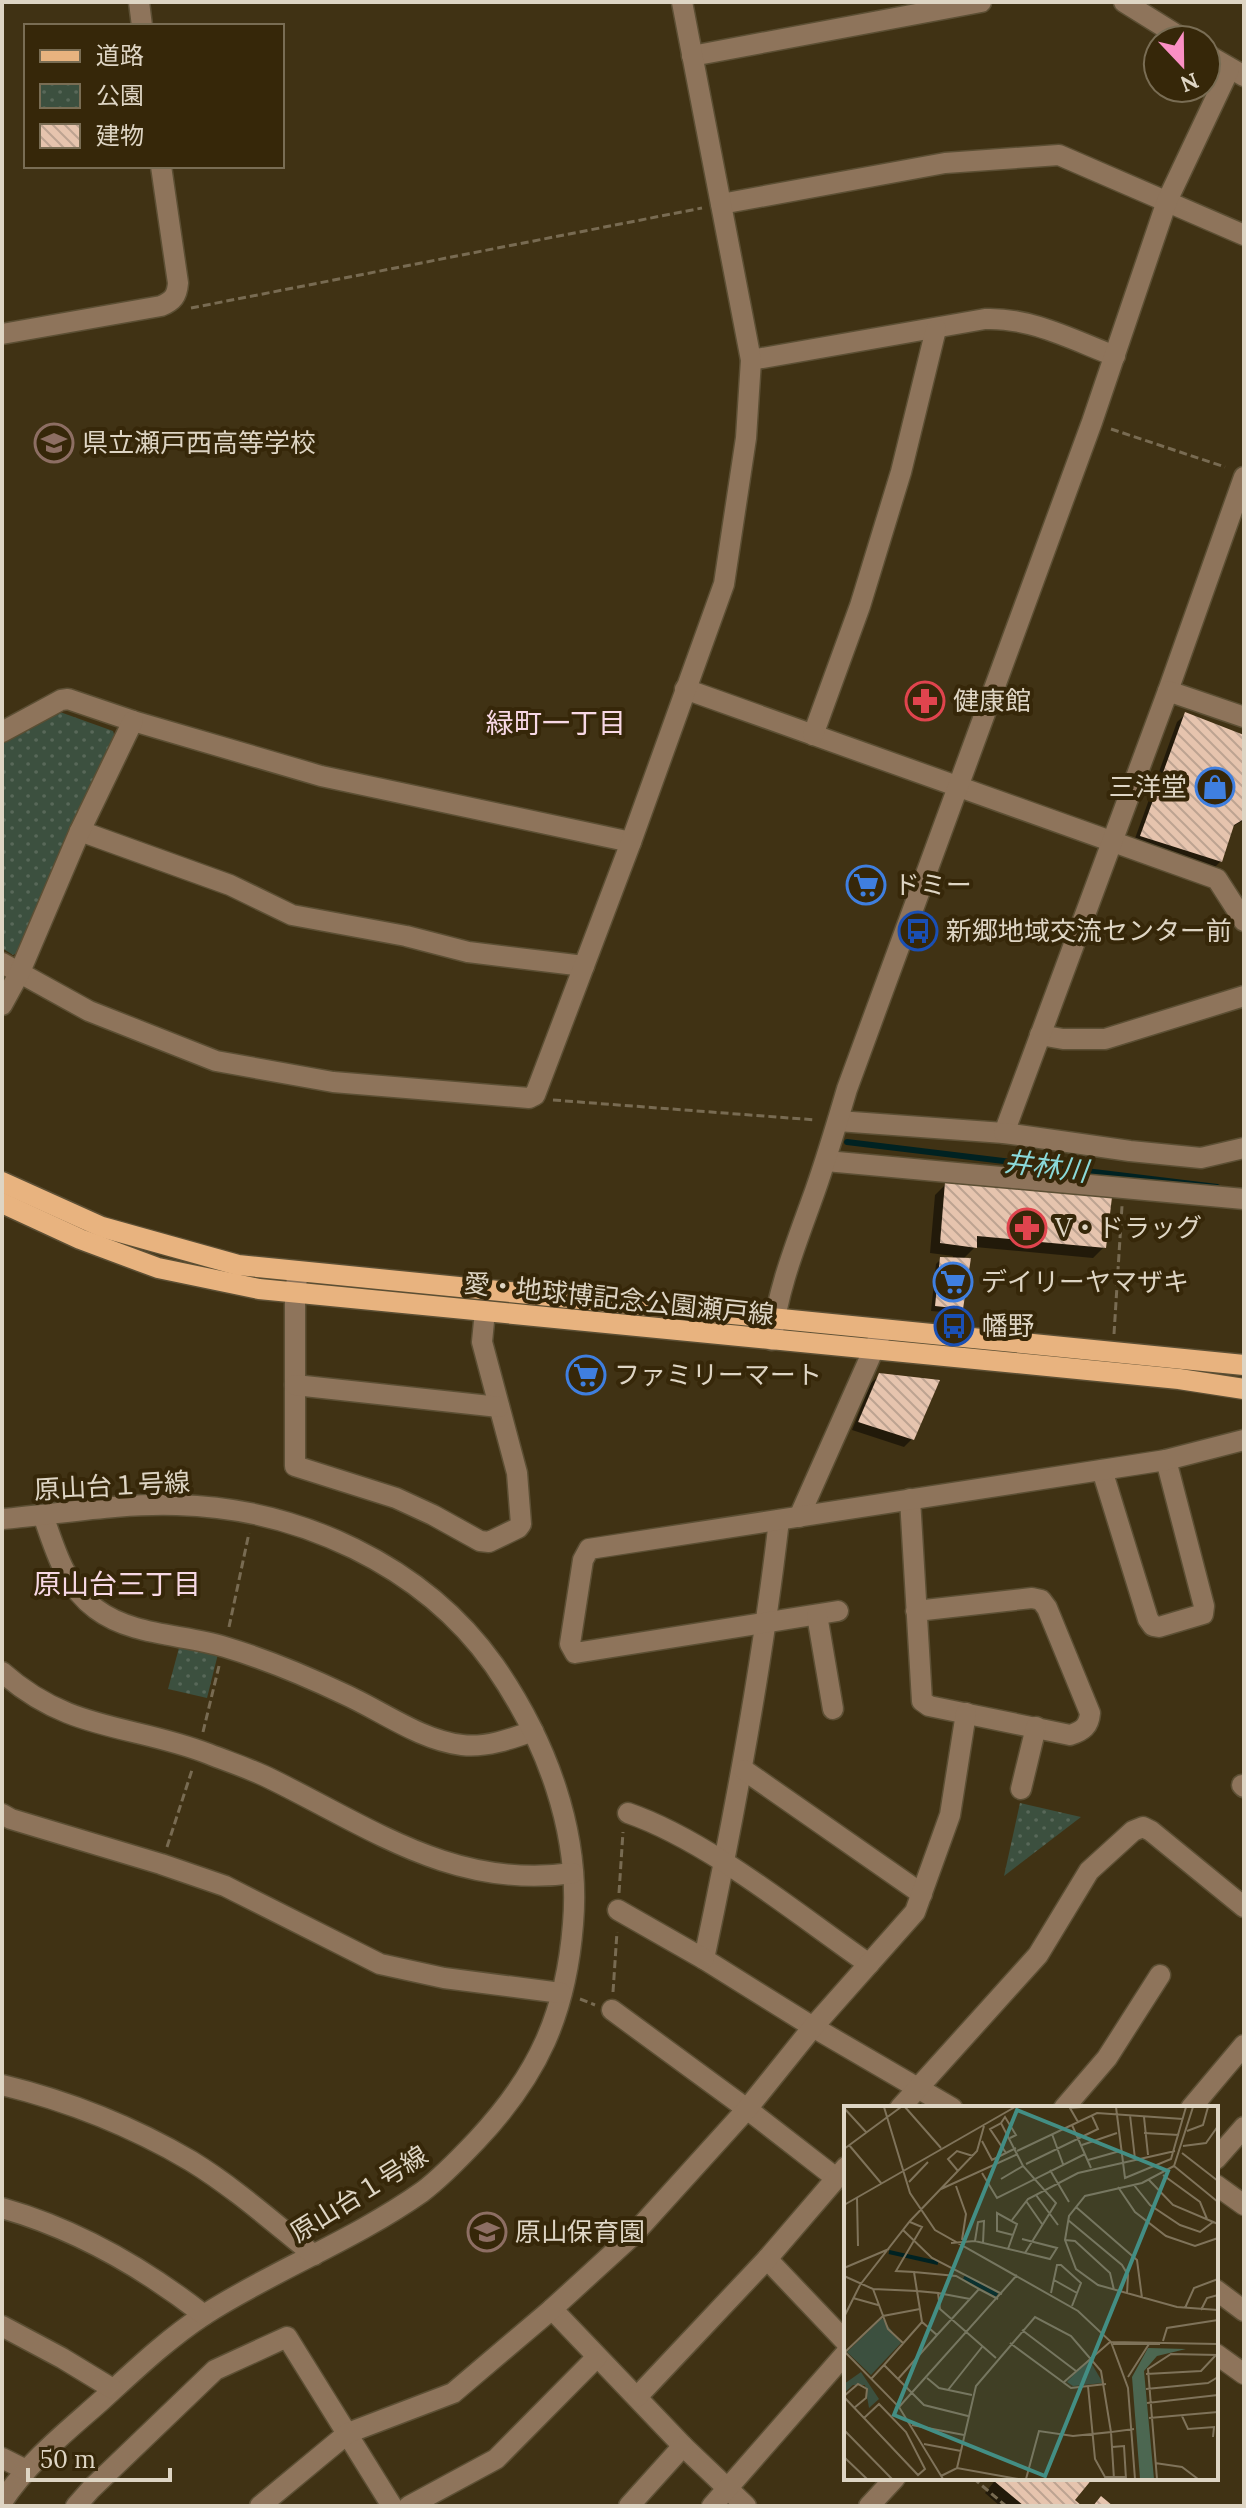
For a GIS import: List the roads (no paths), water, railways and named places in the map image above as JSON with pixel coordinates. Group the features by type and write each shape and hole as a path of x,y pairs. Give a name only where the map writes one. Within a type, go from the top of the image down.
{"main road":[{"name":"愛・地球博記念公園瀬戸線","path":"2,1182 102,1227 297,1282 485,1311 1179,1379 1244,1389"},
{"name":"愛・地球博記念公園瀬戸線","path":"2,1203 80,1239 158,1268 211,1281 297,1282 774,1319 1244,1365"}],"street":[{"path":"139,2 142,24"},
{"path":"11,969 89,1011 216,1061 333,1082 529,1098 535,1095 724,584 746,438 751,360 682,2"},
{"path":"692,56 981,2"},
{"path":"1124,2 1159,24"},
{"path":"772,1340 774,1319 788,1266 826,1161 847,1089 1092,422 1167,201 1236,73"},
{"path":"721,204 945,163 1059,155 1244,235"},
{"path":"2,334 170,303 177,293 178,283 161,168"},
{"path":"751,360 985,319 1007,318 1024,321 1115,356"},
{"path":"813,735 860,606 897,487 936,329"},
{"path":"1004,1133 1168,691 1237,473"},
{"path":"685,689 1217,879 1244,921"},
{"path":"1168,691 1244,717"},
{"path":"2,732 68,699 321,776 631,842"},
{"path":"2,1005 11,969 133,721"},
{"path":"80,831 230,885 292,915 406,936 468,952 584,966"},
{"path":"1040,1035 1063,1039 1105,1039 1244,996"},
{"path":"838,1121 1004,1133 1201,1158 1244,1148"},
{"path":"826,1161 1244,1199"},
{"path":"297,1282 295,1466 396,1498 480,1541 489,1542 521,1524 517,1473 482,1342 485,1311"},
{"path":"704,1959 744,1770 789,1519 882,1331"},
{"path":"295,1385 499,1407"},
{"path":"838,1611 575,1653 570,1644 583,1560 589,1549 1166,1460 1244,1440"},
{"path":"1102,1470 1148,1619 1153,1626 1159,1627 1203,1614 1204,1606 1166,1460"},
{"path":"910,1499 916,1611 922,1701 929,1706 1070,1735 1080,1732 1089,1723 1090,1713 1041,1600 1032,1598 916,1611"},
{"name":"原山台１号線","path":"2,1519 174,1504 214,1507 298,1525 372,1557 452,1616 493,1665 533,1731 566,1823 575,1910 571,1949 552,2030 515,2097 461,2158 424,2190 204,2315 154,2352 26,2470 2,2502"},
{"path":"43,1515 58,1562 76,1589 96,1610 123,1624 224,1646 343,1693 424,1735 463,1746 505,1741 533,1731"},
{"path":"817,1615 833,1709"},
{"path":"2,1672 23,1691 61,1712 198,1750 268,1777 409,1851 486,1871 542,1878 573,1873"},
{"path":"267,2504 348,2433 453,2393 633,2235 747,2109 813,2027 915,1912 950,1815 966,1713"},
{"path":"1021,1789 1036,1727"},
{"path":"744,1770 922,1894"},
{"path":"628,1813 650,1821 725,1864 869,1964"},
{"path":"2,1814 225,1886 380,1964 444,1978 561,1993"},
{"path":"902,2106 1038,1955 1089,1871 1133,1831 1143,1827 1151,1831 1244,1907"},
{"path":"618,1910 949,2106"},
{"path":"1066,2106 1107,2058 1160,1975"},
{"path":"612,2010 841,2173 767,2259 637,2397"},
{"path":"1193,2106 1244,2045"},
{"path":"2,2085 82,2109 191,2162 242,2197 314,2255"},
{"path":"1218,2157 1244,2127"},
{"path":"1218,2186 1244,2205"},
{"path":"2,2208 34,2217 117,2255 204,2315"},
{"path":"767,2259 844,2340"},
{"path":"1218,2292 1244,2311"},
{"path":"552,2309 683,2446 746,2506"},
{"path":"2,2326 113,2389"},
{"path":"76,2506 215,2370 287,2337 392,2506"},
{"path":"712,2506 844,2355"},
{"path":"1218,2355 1244,2374"},
{"path":"409,2506 496,2459 597,2357"},
{"path":"629,2506 683,2446"},
{"path":"2,2458 26,2470"},
{"path":"869,2506 893,2480"}],"waterway":[{"name":"井林川","path":"847,1142 1217,1187"}],"place":[{"name":"県立瀬戸西高等学校","path":"54,443"},
{"name":"健康館","path":"925,701"},
{"name":"三洋堂","path":"1215,787"},
{"name":"ドミー","path":"866,885"},
{"name":"新郷地域交流センター前","path":"918,931"},
{"name":"V・ドラッグ","path":"1027,1228"},
{"name":"デイリーヤマザキ","path":"953,1282"},
{"name":"幡野","path":"954,1326"},
{"name":"ファミリーマート","path":"586,1375"},
{"name":"原山保育園","path":"487,2232"}],"district":[{"name":"緑町一丁目","path":"556,723"},
{"name":"原山台三丁目","path":"117,1584"}]}
